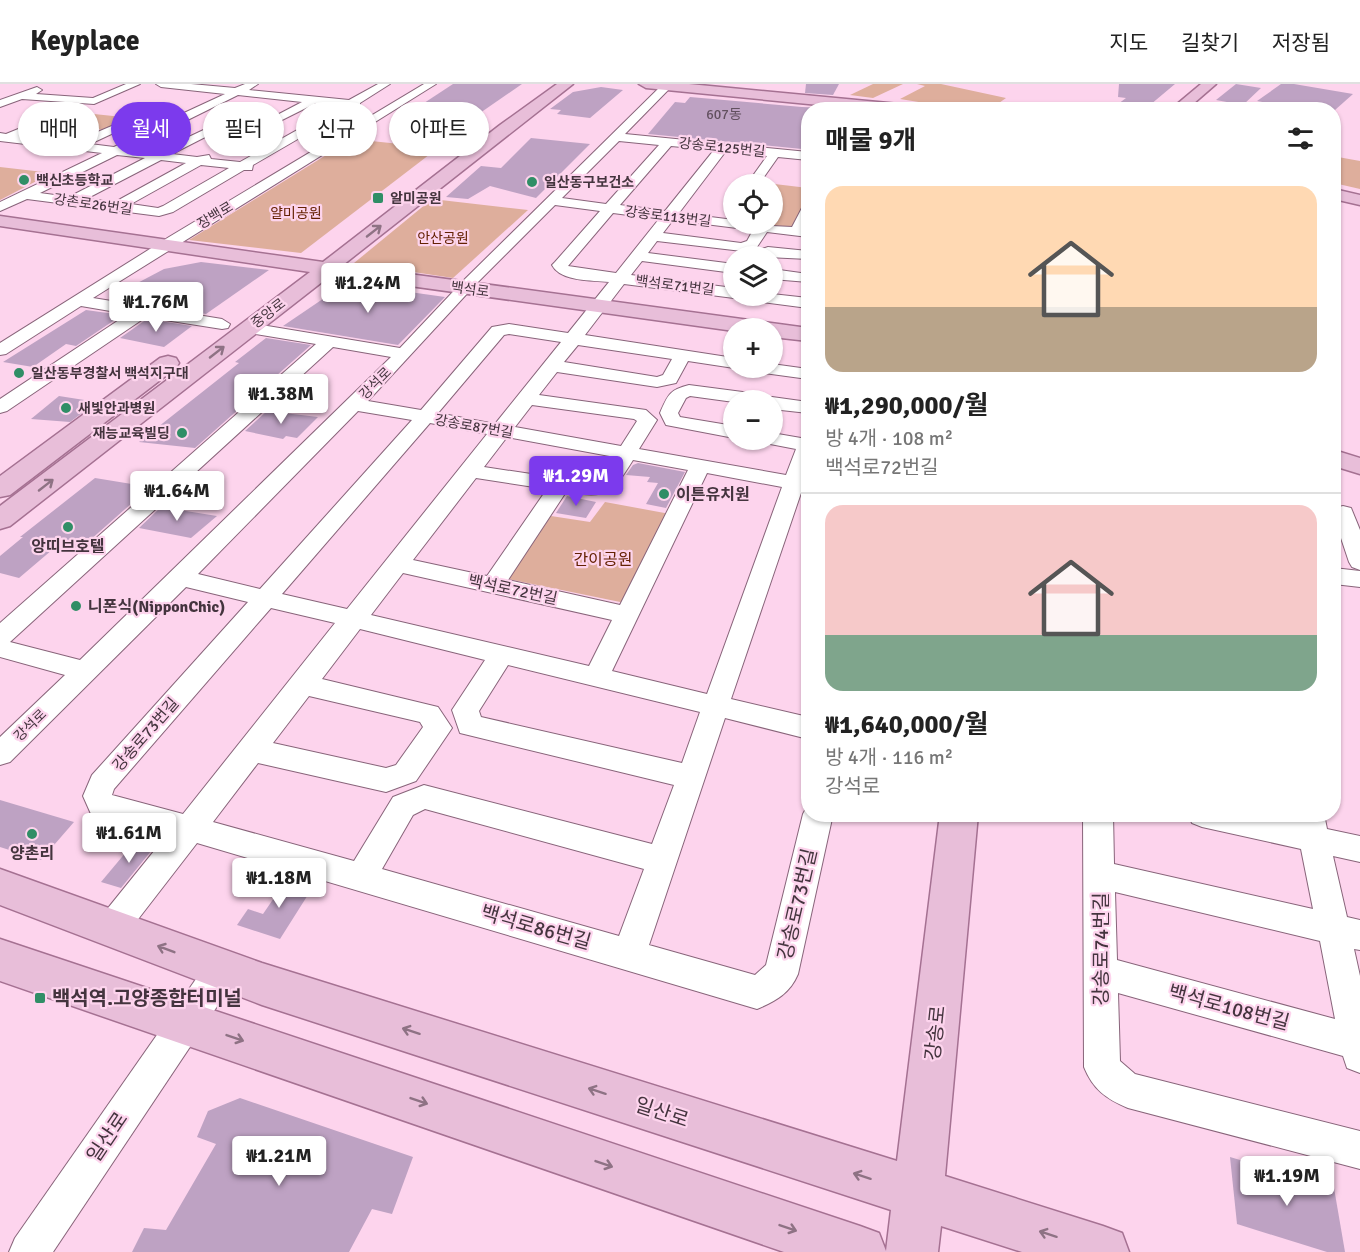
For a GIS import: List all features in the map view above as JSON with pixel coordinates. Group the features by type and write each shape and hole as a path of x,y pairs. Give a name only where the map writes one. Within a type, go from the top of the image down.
{"main road":[{"path":"378,208 539,84"},
{"name":"중앙로","path":"0,520 249,328 324,258 566,84"},
{"path":"646,84 839,102"},
{"path":"1187,102 1209,84"},
{"path":"1341,196 1360,200"},
{"name":"백석로","path":"0,220 300,263 324,258 463,288 723,323"},
{"name":"중앙로","path":"0,489 75,430 222,324 300,263"},
{"path":"783,332 801,334"},
{"path":"1341,460 1360,466"},
{"name":"강송로","path":"912,1252 958,822"},
{"name":"일산로","path":"0,887 222,970 1103,1252"},
{"path":"0,960 860,1252"}],"street":[{"path":"21,96 93,102 135,84"},
{"path":"161,84 332,102"},
{"path":"149,93 168,84"},
{"name":"강촌로26번길","path":"191,114 253,84"},
{"name":"장백로","path":"402,102 431,84"},
{"name":"강석로","path":"0,754 181,578 404,354 463,288 668,85"},
{"path":"0,104 53,86 115,93"},
{"path":"353,87 380,87"},
{"path":"354,102 380,87"},
{"path":"183,96 201,88"},
{"path":"263,102 276,96"},
{"path":"310,102 314,100"},
{"path":"0,104 18,106"},
{"path":"296,109 262,127 296,132"},
{"name":"장백로","path":"0,350 168,244 389,110"},
{"path":"3,139 18,133"},
{"path":"243,166 296,136"},
{"name":"강송로125번길","path":"617,136 801,155"},
{"path":"3,139 18,140"},
{"name":"강송로125번길","path":"642,173 668,142"},
{"name":"백석로71번길","path":"600,306 723,147"},
{"name":"강촌로26번길","path":"0,207 111,153"},
{"name":"강송로125번길","path":"760,174 775,153"},
{"path":"71,201 160,156 286,172"},
{"path":"116,207 209,156"},
{"name":"강촌로26번길","path":"26,195 159,212 243,166"},
{"name":"강송로113번길","path":"621,279 568,272 560,265 642,173"},
{"name":"강송로113번길","path":"552,201 669,216 723,219"},
{"name":"강송로113번길","path":"783,231 801,233"},
{"path":"654,236 742,247 752,244 758,234"},
{"path":"783,254 801,255"},
{"name":"백석로71번길","path":"639,256 723,269"},
{"path":"783,275 801,277"},
{"name":"백석로71번길","path":"621,279 723,291"},
{"path":"783,300 801,302"},
{"path":"79,301 222,324"},
{"path":"111,928 600,306"},
{"path":"0,407 142,312"},
{"path":"249,328 404,354"},
{"name":"강송로87번길","path":"354,498 498,331 504,329 575,338"},
{"path":"575,338 723,361"},
{"path":"0,637 329,342"},
{"path":"553,366 657,382 670,379 684,355"},
{"path":"783,371 801,373"},
{"path":"723,395 689,390 678,394 669,413 673,421 723,430"},
{"path":"470,471 594,490 609,482 647,420 639,414 527,399"},
{"name":"강송로87번길","path":"353,404 801,484"},
{"path":"783,405 801,407"},
{"path":"783,441 801,443"},
{"path":"597,676 700,466"},
{"path":"493,585 561,484"},
{"path":"629,954 717,704 801,484"},
{"name":"강송로73번길","path":"190,828 101,805 97,796 102,783 354,498"},
{"path":"1345,513 1360,562"},
{"name":"백석로72번길","path":"398,564 627,615"},
{"path":"1341,577 1360,579"},
{"path":"181,578 717,704 801,726"},
{"path":"0,648 85,671"},
{"path":"502,654 465,710 471,725 691,777"},
{"path":"252,750 386,780 406,773 438,728 429,714 303,685"},
{"path":"190,828 354,875 403,806 424,798 662,860"},
{"name":"강송로73번길","path":"629,954 757,992 770,985 781,974 816,822"},
{"name":"강송로74번길","path":"1098,822 1102,1067 1112,1080 1128,1090 1360,1150"},
{"path":"1267,822 1311,827 1360,849"},
{"name":"백석로108번길","path":"1100,972 1359,1047 1346,931 1311,827"},
{"name":"백석로86번길","path":"354,875 629,954"},
{"path":"1100,875 1346,931"},
{"name":"일산로","path":"29,1252 222,970"}],"green space":[{"path":"873,84 903,84 873,98 850,95"},
{"path":"917,84 941,84 1006,98 1000,102 919,102 900,99 925,86"},
{"path":"99,115 111,116 111,127 99,129"},
{"name":"얄미공원","path":"377,142 389,143 389,156 428,156 301,253 189,240 325,156 377,156"},
{"path":"1341,158 1360,161 1360,189 1341,185"},
{"path":"0,167 52,173 0,200"},
{"path":"783,185 801,187 801,213 791,230 783,229"},
{"name":"안산공원","path":"432,199 528,210 453,278 354,263"},
{"name":"간이공원","path":"605,502 670,514 625,603 508,579 551,516 590,522"}],"building":[{"path":"453,84 522,84 489,107 489,102 426,102"},
{"path":"806,84 839,84 833,95 805,93"},
{"path":"1119,84 1175,84 1154,102 1121,102 1126,98 1118,97"},
{"path":"1236,84 1261,88 1246,102 1216,100"},
{"path":"1281,84 1353,94 1341,105 1341,102 1257,101"},
{"path":"601,87 623,90 590,118 557,114 561,110 550,109 573,92"},
{"path":"690,97 801,107 801,149 648,134 675,102 685,103"},
{"path":"531,138 590,144 536,198 490,186 468,199 446,197 481,166 501,168"},
{"path":"201,262 269,270 206,314 109,298 164,269"},
{"path":"360,285 445,297 398,345 283,326 339,288"},
{"path":"86,310 122,315 76,346 66,344 33,367 3,362"},
{"path":"147,319 192,326 164,347 120,338"},
{"path":"266,338 311,345 195,448 139,442 239,363 235,362"},
{"name":"새빛안과병원","path":"59,396 97,402 70,422 31,419"},
{"path":"267,411 318,417 297,438 286,436 283,439 245,431"},
{"name":"이튼유치원","path":"638,463 685,472 666,508 646,504 658,483 647,482 650,477 626,475 633,465"},
{"path":"95,478 150,487 80,549 59,544 19,578 0,573 0,556 23,537 20,537"},
{"path":"567,496 596,502 586,518 556,513"},
{"path":"161,507 217,516 191,538 139,528"},
{"name":"양촌리","path":"0,800 74,822 41,860 0,847"},
{"path":"137,839 156,845 121,888 101,882"},
{"path":"291,873 309,878 303,888 311,890 280,939 237,925 248,909 263,914"},
{"path":"240,1098 413,1157 392,1214 372,1209 349,1252 132,1252 144,1228 166,1230 216,1144 197,1137 208,1111"},
{"path":"1230,1157 1334,1188 1345,1252 1327,1252 1237,1224"}],"place":[{"name":"백신초등학교","path":"24,180"},
{"name":"일산동구보건소","path":"532,182"},
{"name":"알미공원","path":"378,198"},
{"name":"일산동부경찰서 백석지구대","path":"19,373"},
{"name":"새빛안과병원","path":"66,408"},
{"name":"재능교육빌딩","path":"182,433"},
{"name":"이튼유치원","path":"664,494"},
{"name":"앙띠브호텔","path":"68,527"},
{"name":"니폰식(NipponChic)","path":"76,606"},
{"name":"양촌리","path":"32,834"},
{"name":"백석역.고양종합터미널","path":"40,998"}]}
